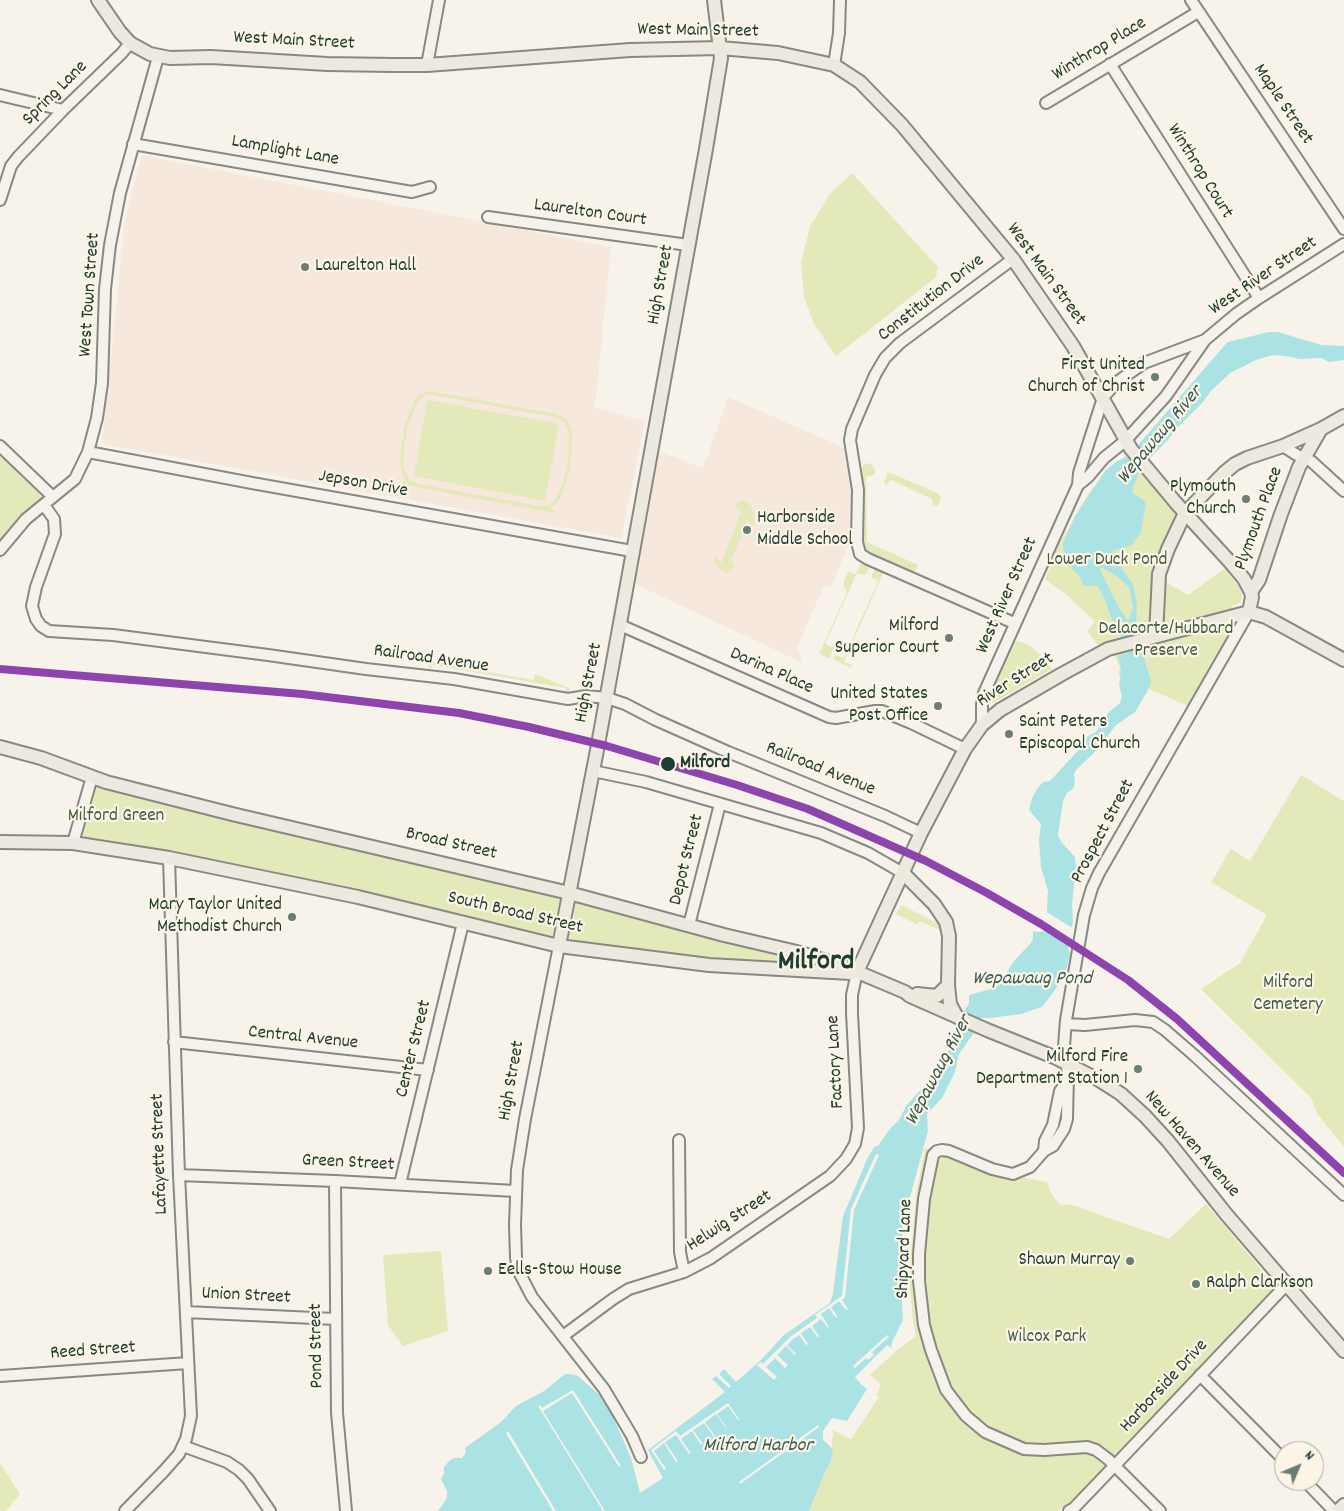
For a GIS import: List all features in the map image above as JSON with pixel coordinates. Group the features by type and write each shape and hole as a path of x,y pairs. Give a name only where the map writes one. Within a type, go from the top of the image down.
{"main road":[{"name":"West Main Street","path":"98,0 130,43 142,51 158,56 228,57 335,64 427,65 630,50 720,48 778,53 834,66 860,82 902,125 1013,259 1073,346 1129,446 1185,513 1230,562 1244,579 1251,592"},
{"name":"High Street","path":"559,946 620,625 708,140 720,58 714,0"},
{"path":"1150,637 1159,574 1168,549 1185,513 1235,464 1283,446 1321,429 1344,416"},
{"name":"Plymouth Place","path":"1251,592 1258,580 1280,514 1304,458 1321,429"},
{"path":"1251,592 1252,602 1249,612 1266,617 1344,660"},
{"name":"River Street","path":"858,972 921,833 965,749 982,725 994,714 1018,698 1108,649 1249,612"},
{"path":"0,747 41,758 92,776"},
{"name":"Broad Street","path":"92,776 106,782 232,814 569,893 801,953 858,972"},
{"path":"0,842 73,843 168,858"},
{"name":"South Broad Street","path":"168,858 358,897 559,946 709,965 848,974 858,972"},
{"path":"903,873 934,904 946,922 949,936 948,985 950,1004 959,1017"},
{"path":"795,970 801,953"},
{"name":"New Haven Avenue","path":"858,972 979,1027 1067,1063 1120,1094 1145,1116 1286,1285 1344,1351"},
{"path":"905,992 933,997 939,995 948,985"},
{"path":"1338,1511 1344,1505"}],"street":[{"path":"427,65 439,0"},
{"path":"834,66 839,33 840,0"},
{"name":"Maple Street","path":"1190,0 1344,229"},
{"name":"Winthrop Place","path":"1046,103 1198,12"},
{"name":"Spring Lane","path":"0,200 15,161 130,43"},
{"name":"West Town Street","path":"0,550 22,524 75,479 88,452 97,418 102,383 105,289 110,245 120,193 158,56"},
{"name":"Winthrop Court","path":"1110,64 1259,298"},
{"path":"0,95 63,110"},
{"name":"Lamplight Lane","path":"133,144 412,192 430,187"},
{"name":"Laurelton Court","path":"488,217 688,246"},
{"name":"West River Street","path":"1078,485 1088,477 1104,458 1129,446 1205,340 1259,298 1344,244"},
{"name":"Constitution Drive","path":"1013,259 900,343 885,358 875,375 852,430 850,440 858,490 857,542 860,554 1014,623"},
{"name":"West River Street","path":"982,725 984,693 1078,485 1079,473 1103,398 1117,382 1144,363 1205,340"},
{"path":"0,446 53,497"},
{"path":"1283,446 1311,461 1344,491"},
{"name":"Jepson Drive","path":"88,452 632,551"},
{"name":"Railroad Avenue","path":"44,505 54,519 55,534 33,599 32,609 39,623 49,631 114,635 454,679 568,699 586,696 606,698 625,704 728,752 877,812 921,833"},
{"name":"Prospect Street","path":"1067,1063 1064,1046 1066,1024 1084,915 1098,873 1249,612"},
{"name":"Darina Place","path":"620,625 829,717 836,718 875,710 911,723 965,749"},
{"path":"593,771 646,782 702,797 821,833 868,853 903,873"},
{"path":"73,843 92,776"},
{"name":"Depot Street","path":"689,925 720,804"},
{"name":"Lafayette Street","path":"168,858 190,1416 183,1446"},
{"name":"Center Street","path":"400,1184 463,923"},
{"name":"High Street","path":"559,946 525,1119 515,1191 515,1245 519,1272 538,1306 612,1400 641,1456"},
{"name":"Factory Lane","path":"853,1150 858,1128 852,1004 858,972"},
{"path":"1066,1024 1085,1025 1135,1020 1153,1022 1195,1056 1344,1195"},
{"name":"Central Avenue","path":"174,1042 428,1070"},
{"name":"Shipyard Lane","path":"1067,1063 1067,1082 1060,1091 1053,1125 1045,1141 1044,1151 1030,1167 1013,1174 992,1169 949,1150 942,1150 933,1155 927,1178 919,1254 919,1287 924,1325 944,1385 966,1416 984,1432 1024,1449 1087,1447 1104,1455 1160,1511"},
{"path":"680,1140 680,1252 684,1272"},
{"name":"Helwig Street","path":"563,1336 613,1299 630,1290 684,1272 724,1250 830,1176 853,1150"},
{"name":"Green Street","path":"179,1175 400,1184 515,1191"},
{"name":"Pond Street","path":"335,1181 337,1413 346,1511"},
{"name":"Harborside Drive","path":"1069,1511 1074,1508 1286,1285"},
{"name":"Union Street","path":"186,1312 335,1319"},
{"name":"Reed Street","path":"0,1376 188,1363"},
{"path":"1200,1376 1274,1450"},
{"path":"125,1511 164,1471 183,1446 233,1466 248,1478 270,1511"},
{"path":"1315,1491 1334,1511"}],"shaded area":[{"path":"142,155 611,247 595,408 645,421 621,538 102,444 125,219"},
{"name":"Harborside Middle School","path":"728,397 847,449 854,497 853,535 831,587 824,586 797,648 801,654 801,662 633,583 655,450 703,468"}],"green space":[{"path":"852,173 938,267 936,277 836,356 814,324 804,297 801,262 810,227 829,195"},
{"path":"947,283 951,288 927,305 923,300"},
{"path":"429,391 556,414 566,419 572,430 571,463 563,492 557,503 550,508 554,510 553,513 402,484 403,481 406,481 402,473 400,461 404,427 414,401 420,394","holes":["429,394 554,417 564,421 569,433 568,462 562,486 553,503 546,506 419,484 409,479 404,470 403,461 407,428 417,403 422,397"]},
{"path":"427,400 559,424 545,501 414,476"},
{"path":"0,452 34,486 42,498 17,519 0,542"},
{"name":"Delacorte/Hubbard Preserve","path":"1127,455 1174,509 1175,519 1164,547 1170,564 1164,581 1188,595 1225,568 1242,592 1240,603 1232,606 1233,630 1188,706 1118,675 1120,668 1109,642 1098,645 1087,631 1095,622 1069,597 1045,579 1050,568 1047,567 1089,493 1106,470"},
{"path":"868,463 875,469 875,473 872,476 866,476 867,542 918,565 914,573 873,556 864,548 862,541 864,508 861,470 863,465"},
{"path":"888,472 938,493 941,498 939,504 933,506 932,499 891,480 886,486 884,482"},
{"path":"741,501 748,502 753,509 754,523 753,526 748,521 731,560 735,567 726,573 715,564 715,557 721,563 741,512 735,505"},
{"path":"862,561 870,567 865,575 857,573 825,644 834,648 828,658 820,654 820,652 847,592 844,587 844,581 848,572 856,574"},
{"path":"875,567 884,571 844,662 852,665 851,668 833,659 835,655 844,658 878,581 871,577"},
{"path":"1015,641 1031,646 1052,669 991,703 989,698"},
{"path":"433,655 432,662 534,680 535,674 569,688 570,694 566,697 566,688 432,665 430,670 428,664"},
{"name":"Milford Cemetery","path":"1301,775 1344,801 1344,1147 1318,1115 1311,1098 1201,989 1240,963 1267,915 1211,882 1231,849 1250,861"},
{"name":"Milford Green","path":"96,785 560,898 552,936 397,899 228,863 85,838 82,831"},
{"path":"577,901 789,956 790,959 787,963 740,961 641,950 574,940 570,938 568,933 575,922 574,910"},
{"path":"901,905 939,924 940,930 919,921 918,925 896,914"},
{"name":"Wilcox Park","path":"925,1148 954,1158 972,1168 1047,1182 1052,1195 1061,1206 1069,1204 1169,1239 1206,1204 1276,1287 1079,1495 1058,1511 809,1511 831,1461 833,1430 851,1439 879,1397 876,1395 880,1384 870,1375 898,1349 916,1336 910,1288 911,1254 916,1194"},
{"path":"441,1251 448,1331 403,1346 388,1325 383,1255"},
{"path":"0,1463 20,1494 6,1511 0,1511"}],"water":[{"name":"Milford Harbor","path":"1269,332 1278,332 1321,345 1344,346 1344,360 1329,362 1321,358 1300,359 1273,355 1256,360 1230,373 1139,469 1132,490 1133,493 1146,502 1141,532 1132,545 1113,551 1118,563 1133,584 1137,604 1136,629 1151,682 1135,712 1116,725 1098,749 1076,770 1073,789 1067,793 1063,801 1058,835 1062,843 1075,857 1076,866 1072,904 1073,922 1068,947 1070,954 1066,971 1042,1007 1021,1014 980,1018 973,1034 959,1054 955,1072 942,1098 927,1114 928,1131 903,1223 900,1271 903,1320 891,1348 887,1345 855,1377 867,1389 847,1421 832,1418 823,1431 823,1440 833,1449 831,1461 809,1511 438,1511 447,1498 447,1491 441,1479 444,1467 449,1461 454,1458 462,1458 466,1452 465,1448 501,1422 516,1406 544,1391 565,1374 578,1376 606,1401 631,1458 640,1493 663,1478 648,1450 725,1392 712,1379 716,1376 729,1388 731,1386 719,1374 724,1369 736,1382 761,1360 784,1335 830,1303 843,1216 868,1157 875,1146 878,1146 899,1120 906,1106 939,1069 960,1027 963,1012 969,1004 969,995 995,988 1000,984 1014,961 1031,943 1033,931 1046,931 1048,891 1041,867 1039,840 1041,824 1029,810 1032,798 1043,782 1050,781 1084,744 1087,737 1096,732 1109,712 1120,703 1122,696 1119,685 1121,670 1118,656 1128,653 1098,586 1084,586 1080,577 1067,563 1063,544 1075,516 1106,470 1117,461 1129,456 1139,447 1138,445 1228,342","holes":["1101,567 1115,575 1128,586 1130,591 1133,608 1128,621 1100,569"]}],"pier":[{"path":"1045,911 1074,929 1071,945 1044,928"},
{"path":"876,1154 879,1155 854,1210 845,1297 842,1300 848,1309 846,1310 839,1301 831,1307 837,1316 836,1318 829,1308 821,1314 829,1327 821,1319 812,1326 819,1336 818,1338 810,1327 801,1333 808,1344 806,1345 799,1335 793,1339 787,1345 795,1355 786,1346 777,1355 788,1365 785,1368 775,1358 766,1367 777,1377 774,1380 757,1365 761,1362 763,1364 790,1337 817,1318 815,1315 842,1296 851,1209"},
{"path":"887,1335 889,1337 872,1352 874,1355 868,1360 866,1358 855,1368 853,1366"},
{"path":"573,1390 621,1466 619,1467 572,1393 543,1411 605,1511 603,1511 538,1406 540,1405 542,1408"},
{"path":"728,1403 739,1419 728,1406 717,1414 727,1428 716,1414 705,1422 714,1437 704,1423 693,1430 703,1444 701,1445 692,1431 681,1439 691,1453 689,1454 676,1435 665,1442 678,1461 676,1462 664,1443 654,1451 666,1469 664,1470 651,1450 676,1431 680,1436"},
{"path":"818,1425 819,1427 740,1484 739,1482"},
{"path":"508,1431 556,1511 553,1511 506,1433"}],"transit line":[{"path":"0,669 302,694 459,713 529,727 607,746 737,785 808,809 926,861 987,893 1041,924 1128,980 1177,1019 1344,1173"}],"place":[{"name":"Laurelton Hall","path":"305,267"},
{"name":"First United Church of Christ","path":"1155,377"},
{"name":"Plymouth Church","path":"1246,499"},
{"name":"Harborside Middle School","path":"747,530"},
{"name":"Milford Superior Court","path":"949,638"},
{"name":"United States Post Office","path":"938,706"},
{"name":"Saint Peters Episcopal Church","path":"1009,734"},
{"name":"Milford","path":"668,764"},
{"name":"Mary Taylor United Methodist Church","path":"292,917"},
{"name":"Milford Fire Department Station 1","path":"1138,1069"},
{"name":"Shawn Murray","path":"1130,1261"},
{"name":"Eells-Stow House","path":"488,1271"},
{"name":"Ralph Clarkson","path":"1196,1284"}],"district":[{"name":"Milford","path":"816,964"}],"water label":[{"name":"Wepawaug River","path":"1161,436"},
{"name":"Wepawaug Pond","path":"1032,980"},
{"name":"Wepawaug River","path":"940,1071"}],"park label":[{"name":"Lower Duck Pond","path":"1107,561"}]}
